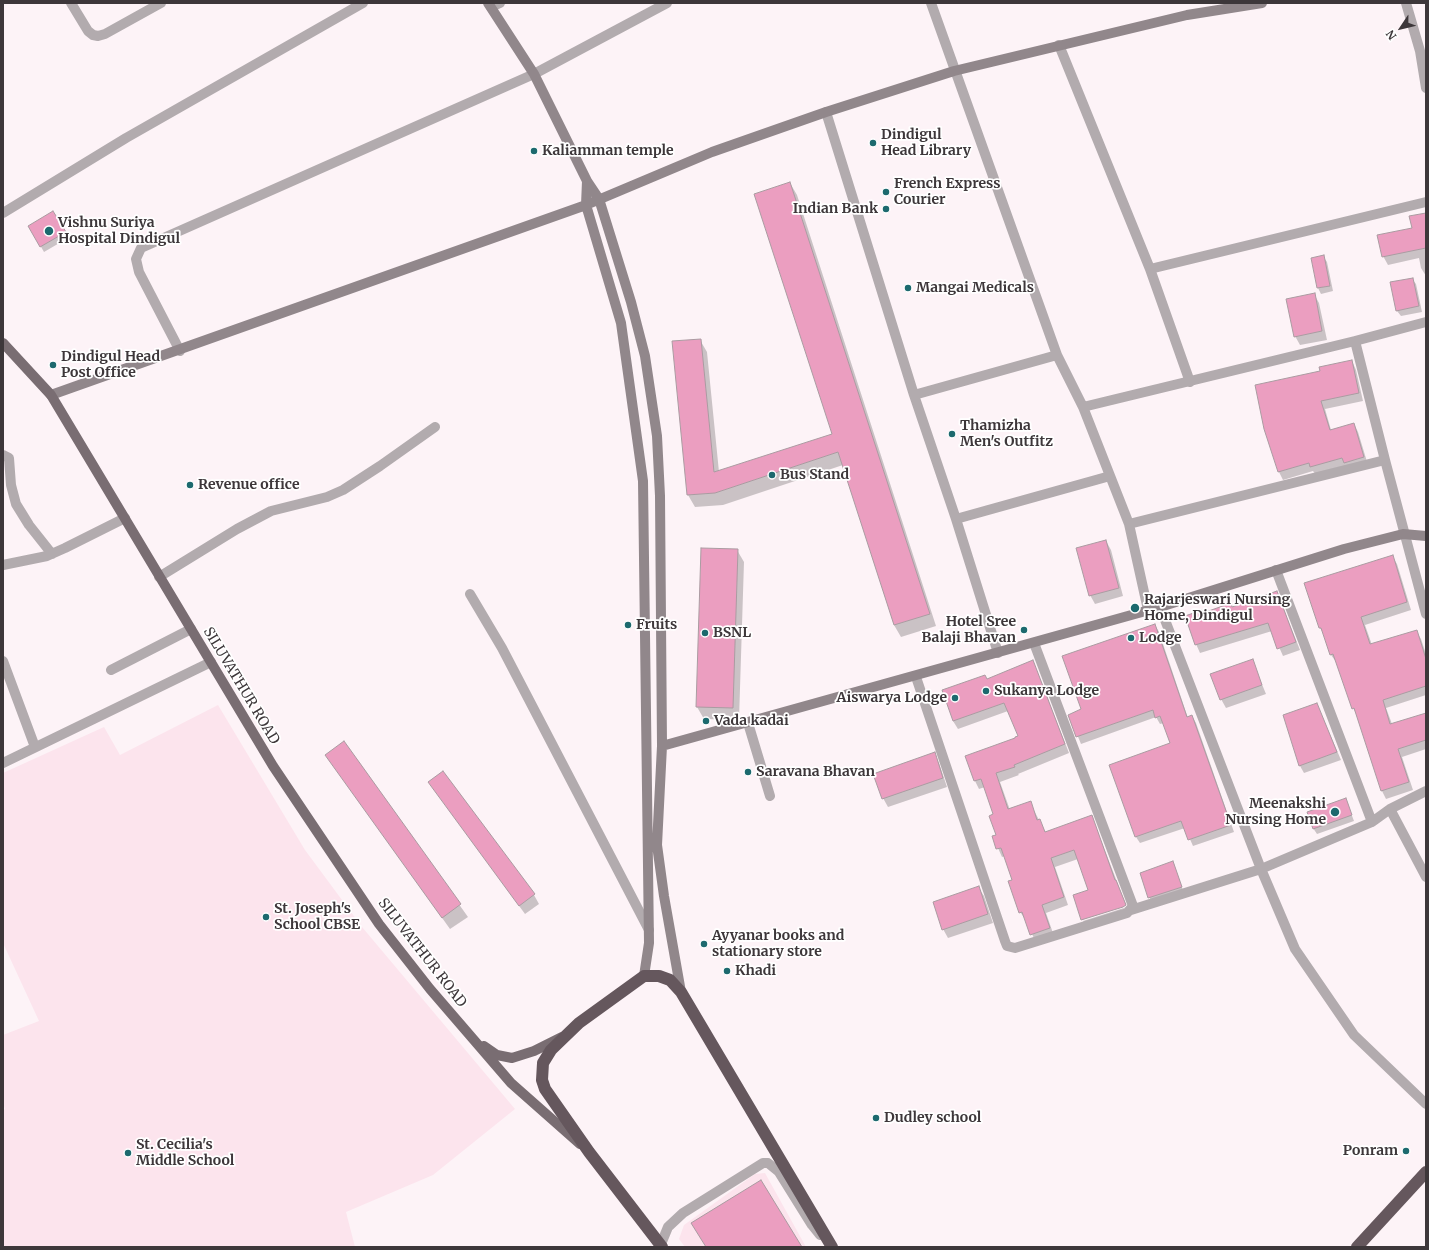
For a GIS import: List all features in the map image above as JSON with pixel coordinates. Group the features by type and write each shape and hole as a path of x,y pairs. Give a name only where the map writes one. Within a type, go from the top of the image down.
{"highway":[{"path":"662,1246 589,1152 545,1089 542,1080 543,1063 551,1050 579,1023 644,976 659,976 670,980 681,992 832,1246"},
{"path":"1357,1247 1426,1172"}],"main road":[{"name":"SILUVATHUR ROAD","path":"3,343 51,395 273,766 380,924 430,989 511,1083 589,1152"},
{"name":"SILUVATHUR ROAD","path":"469,1035 497,1055 512,1058 534,1051 567,1034"}],"street":[{"path":"71,3 88,31 93,35 98,36 105,34 161,3"},
{"path":"3,213 126,138 363,3"},
{"path":"180,351 139,272 136,259 141,248 534,74 666,3"},
{"path":"931,3 954,71 1057,355 1083,407 1129,524 1148,610"},
{"path":"51,395 180,351 586,205 712,152 826,112 954,71 1187,15 1262,3"},
{"path":"1406,3 1423,51 1426,88"},
{"path":"493,4 534,74 587,181 599,199 631,302 645,356 657,436 661,545 662,746 657,845 664,896 681,992"},
{"path":"1059,45 1150,269 1190,382"},
{"path":"826,112 914,395 956,520 998,653"},
{"path":"587,181 586,205 621,323 643,481 649,930 649,943 644,976"},
{"path":"1150,269 1426,202"},
{"path":"1083,407 1190,382 1426,322"},
{"path":"1355,341 1403,534 1426,614"},
{"path":"914,395 1057,355"},
{"path":"160,576 237,529 271,511 327,497 343,490 435,427"},
{"path":"3,456 9,458 11,485 16,504 29,525 52,554"},
{"path":"1129,524 1385,460"},
{"path":"956,520 1110,476"},
{"path":"3,565 52,554 125,518"},
{"path":"662,746 1160,607 1344,549 1403,534 1426,536"},
{"path":"644,540 661,545"},
{"path":"1276,570 1372,822"},
{"path":"470,594 502,648 649,930"},
{"path":"1160,607 1261,869 1295,949 1354,1035 1426,1104"},
{"path":"111,670 191,629"},
{"path":"1034,642 1132,900 1133,906 1131,910"},
{"path":"3,661 35,747"},
{"path":"3,763 211,662"},
{"path":"916,676 1007,946 1015,948 1261,869 1372,822 1390,809 1426,791"},
{"path":"748,723 770,796"},
{"path":"1390,809 1426,877"},
{"path":"662,1246 668,1227 683,1213 757,1166 768,1163 779,1172 812,1225 832,1246"}],"shaded area":[{"path":"218,705 305,850 362,927 515,1109 433,1175 346,1212 355,1247 3,1247 3,1110 5,1109 3,1103 3,1035 39,1021 3,943 3,773 104,727 120,755"},
{"path":"765,1173 806,1247 685,1247 679,1239 684,1225 755,1174"}],"building":[{"path":"790,182 930,614 894,625 838,452 715,493 687,495 672,341 701,339 714,472 832,434 754,194"},
{"path":"53,211 66,232 40,247 28,226"},
{"path":"1426,213 1426,248 1382,257 1377,235 1412,228 1409,216"},
{"path":"1324,255 1330,286 1317,288 1311,258"},
{"path":"1413,278 1419,306 1396,311 1390,282"},
{"path":"1315,293 1322,331 1294,337 1286,299"},
{"path":"1352,360 1359,393 1321,401 1330,430 1354,423 1364,457 1344,463 1342,458 1310,467 1309,463 1278,472 1264,429 1255,385 1320,371 1319,367"},
{"path":"1106,540 1119,588 1089,596 1076,548"},
{"path":"701,548 738,549 733,708 696,707"},
{"path":"1393,555 1407,602 1361,617 1370,644 1417,630 1426,659 1426,686 1383,700 1390,724 1426,713 1426,740 1398,749 1409,782 1381,791 1354,708 1352,709 1333,654 1330,655 1321,628 1319,628 1304,583"},
{"path":"1277,591 1296,642 1277,649 1268,623 1195,645 1185,616 1202,610 1203,613 1231,603 1232,607"},
{"path":"1155,624 1187,717 1192,715 1231,825 1188,840 1181,821 1135,837 1109,765 1170,743 1160,716 1155,718 1153,710 1076,737 1068,715 1081,709 1062,656"},
{"path":"1253,659 1262,685 1220,700 1210,674"},
{"path":"1033,660 1065,744 1014,765 1015,767 996,773 1008,809 1031,801 1037,820 1040,819 1045,832 1092,815 1115,880 1126,905 1081,920 1073,895 1088,890 1074,850 1051,858 1064,897 1042,905 1050,928 1030,935 1022,912 1019,913 1008,881 1012,880 1001,848 996,849 992,836 996,835 989,816 993,814 981,779 974,781 965,756 1018,736 1004,703 953,721 942,690 985,675 987,679"},
{"path":"1317,703 1337,752 1299,766 1283,715"},
{"path":"344,741 461,904 442,918 325,755"},
{"path":"935,752 943,778 882,799 873,774"},
{"path":"443,771 535,894 519,906 428,782"},
{"path":"1346,798 1352,815 1313,829 1307,812"},
{"path":"1173,861 1182,887 1148,898 1140,873"},
{"path":"979,886 988,914 942,930 933,902"},
{"path":"761,1180 802,1247 706,1247 691,1223"}],"place":[{"name":"Dindigul Head Library","path":"873,143"},
{"name":"Kaliamman temple","path":"534,151"},
{"name":"French Express Courier","path":"886,192"},
{"name":"Indian Bank","path":"886,209"},
{"name":"Vishnu Suriya Hospital Dindigul","path":"49,231"},
{"name":"Mangai Medicals","path":"908,288"},
{"name":"Dindigul Head Post Office","path":"53,365"},
{"name":"Thamizha Men's Outfitz","path":"952,434"},
{"name":"Bus Stand","path":"772,475"},
{"name":"Revenue office","path":"190,485"},
{"name":"Rajarjeswari Nursing Home, Dindigul","path":"1135,608"},
{"name":"Fruits","path":"628,625"},
{"name":"Hotel Sree Balaji Bhavan","path":"1024,630"},
{"name":"BSNL","path":"705,633"},
{"name":"Lodge","path":"1131,638"},
{"name":"Sukanya Lodge","path":"986,691"},
{"name":"Aiswarya Lodge","path":"955,698"},
{"name":"Vada kadai","path":"706,721"},
{"name":"Saravana Bhavan","path":"748,772"},
{"name":"Meenakshi Nursing Home","path":"1335,812"},
{"name":"St. Joseph's School CBSE","path":"266,917"},
{"name":"Ayyanar books and stationary store","path":"704,944"},
{"name":"Khadi","path":"727,971"},
{"name":"Dudley school","path":"876,1118"},
{"name":"Ponram","path":"1406,1151"},
{"name":"St. Cecilia's Middle School","path":"128,1153"}]}
